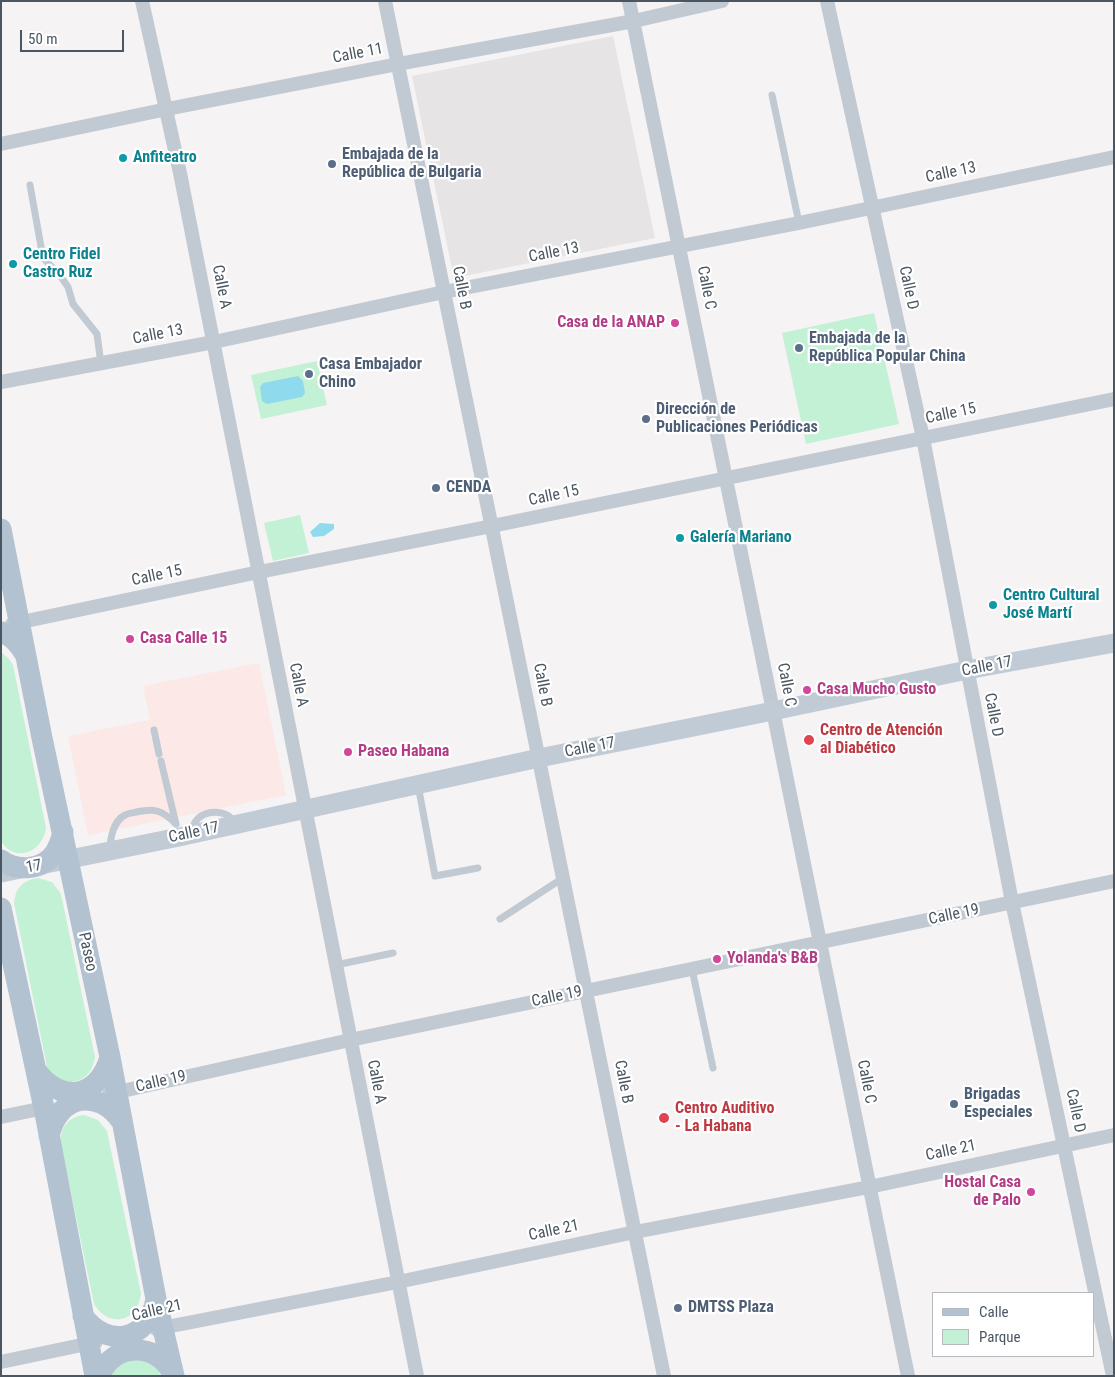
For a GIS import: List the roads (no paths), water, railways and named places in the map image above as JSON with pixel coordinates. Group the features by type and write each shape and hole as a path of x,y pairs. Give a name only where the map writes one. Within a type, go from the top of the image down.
{"main road":[{"path":"1,529 14,588 6,624"},
{"name":"Paseo","path":"6,624 9,635 18,643 25,654 110,1057 156,1299 173,1376"},
{"path":"1,860 18,867 31,867 43,863 53,855 60,845 63,832"},
{"path":"1,908 44,1108 95,1376"},
{"path":"36,1069 43,1080 53,1088 66,1093 78,1092 90,1088 100,1080 107,1069 110,1057"},
{"path":"49,1136 51,1124 58,1113 68,1105 80,1100 92,1100 104,1104 115,1111 122,1122"},
{"path":"83,1316 90,1326 101,1333 113,1337 126,1336 138,1331 147,1322 154,1311 156,1299"},
{"path":"100,1376 109,1361 118,1354 140,1349 151,1352 161,1358 169,1367 173,1376"}],"street":[{"name":"Calle A","path":"142,1 214,342 417,1376"},
{"name":"Calle B","path":"385,1 664,1376"},
{"name":"Calle C","path":"630,1 908,1376"},
{"name":"Calle 11","path":"1,144 166,109 634,21 722,1"},
{"name":"Calle D","path":"827,1 923,438 1012,902 1114,1376"},
{"name":"Calle 13","path":"1,382 214,342 444,292 799,223 1114,157"},
{"name":"Calle 15","path":"6,624 1114,399"},
{"name":"Calle 17","path":"68,860 110,851 183,831 235,824 539,758 967,670 1114,643"},
{"name":"17","path":"1,873 68,860"},
{"name":"Calle 19","path":"1,1117 350,1040 1114,881"},
{"name":"Calle 21","path":"1,1362 635,1232 870,1187 1114,1135"}],"lane":[{"path":"772,95 799,223"},
{"path":"30,185 44,258 59,274 68,287 73,304 97,334 101,364"},
{"path":"154,730 160,757 183,831"},
{"path":"418,785 435,876 478,868"},
{"path":"110,851 110,840 116,825 125,814 150,809 161,812 183,831"},
{"path":"500,920 564,878"},
{"path":"335,965 394,953"},
{"path":"692,969 713,1068"}],"water":[{"path":"298,376 303,381 305,393 302,397 267,404 262,401 260,387 263,383"},
{"path":"320,523 334,524 334,529 324,536 313,537 310,532"}],"place":[{"name":"Anfiteatro","path":"123,158"},
{"name":"Embajada de la República de Bulgaria","path":"332,164"},
{"name":"Centro Fidel Castro Ruz","path":"13,264"},
{"name":"Casa de la ANAP","path":"675,323"},
{"name":"Embajada de la República Popular China","path":"799,348"},
{"name":"Casa Embajador Chino","path":"309,374"},
{"name":"Dirección de Publicaciones Periódicas","path":"646,419"},
{"name":"CENDA","path":"436,488"},
{"name":"Galería Mariano","path":"680,538"},
{"name":"Centro Cultural José Martí","path":"993,605"},
{"name":"Casa Calle 15","path":"130,639"},
{"name":"Casa Mucho Gusto","path":"807,690"},
{"name":"Centro de Atención al Diabético","path":"809,740"},
{"name":"Paseo Habana","path":"348,752"},
{"name":"Yolanda's B&B","path":"717,959"},
{"name":"Brigadas Especiales","path":"954,1104"},
{"name":"Centro Auditivo - La Habana","path":"664,1118"},
{"name":"Hostal Casa de Palo","path":"1031,1192"},
{"name":"DMTSS Plaza","path":"678,1308"}]}
